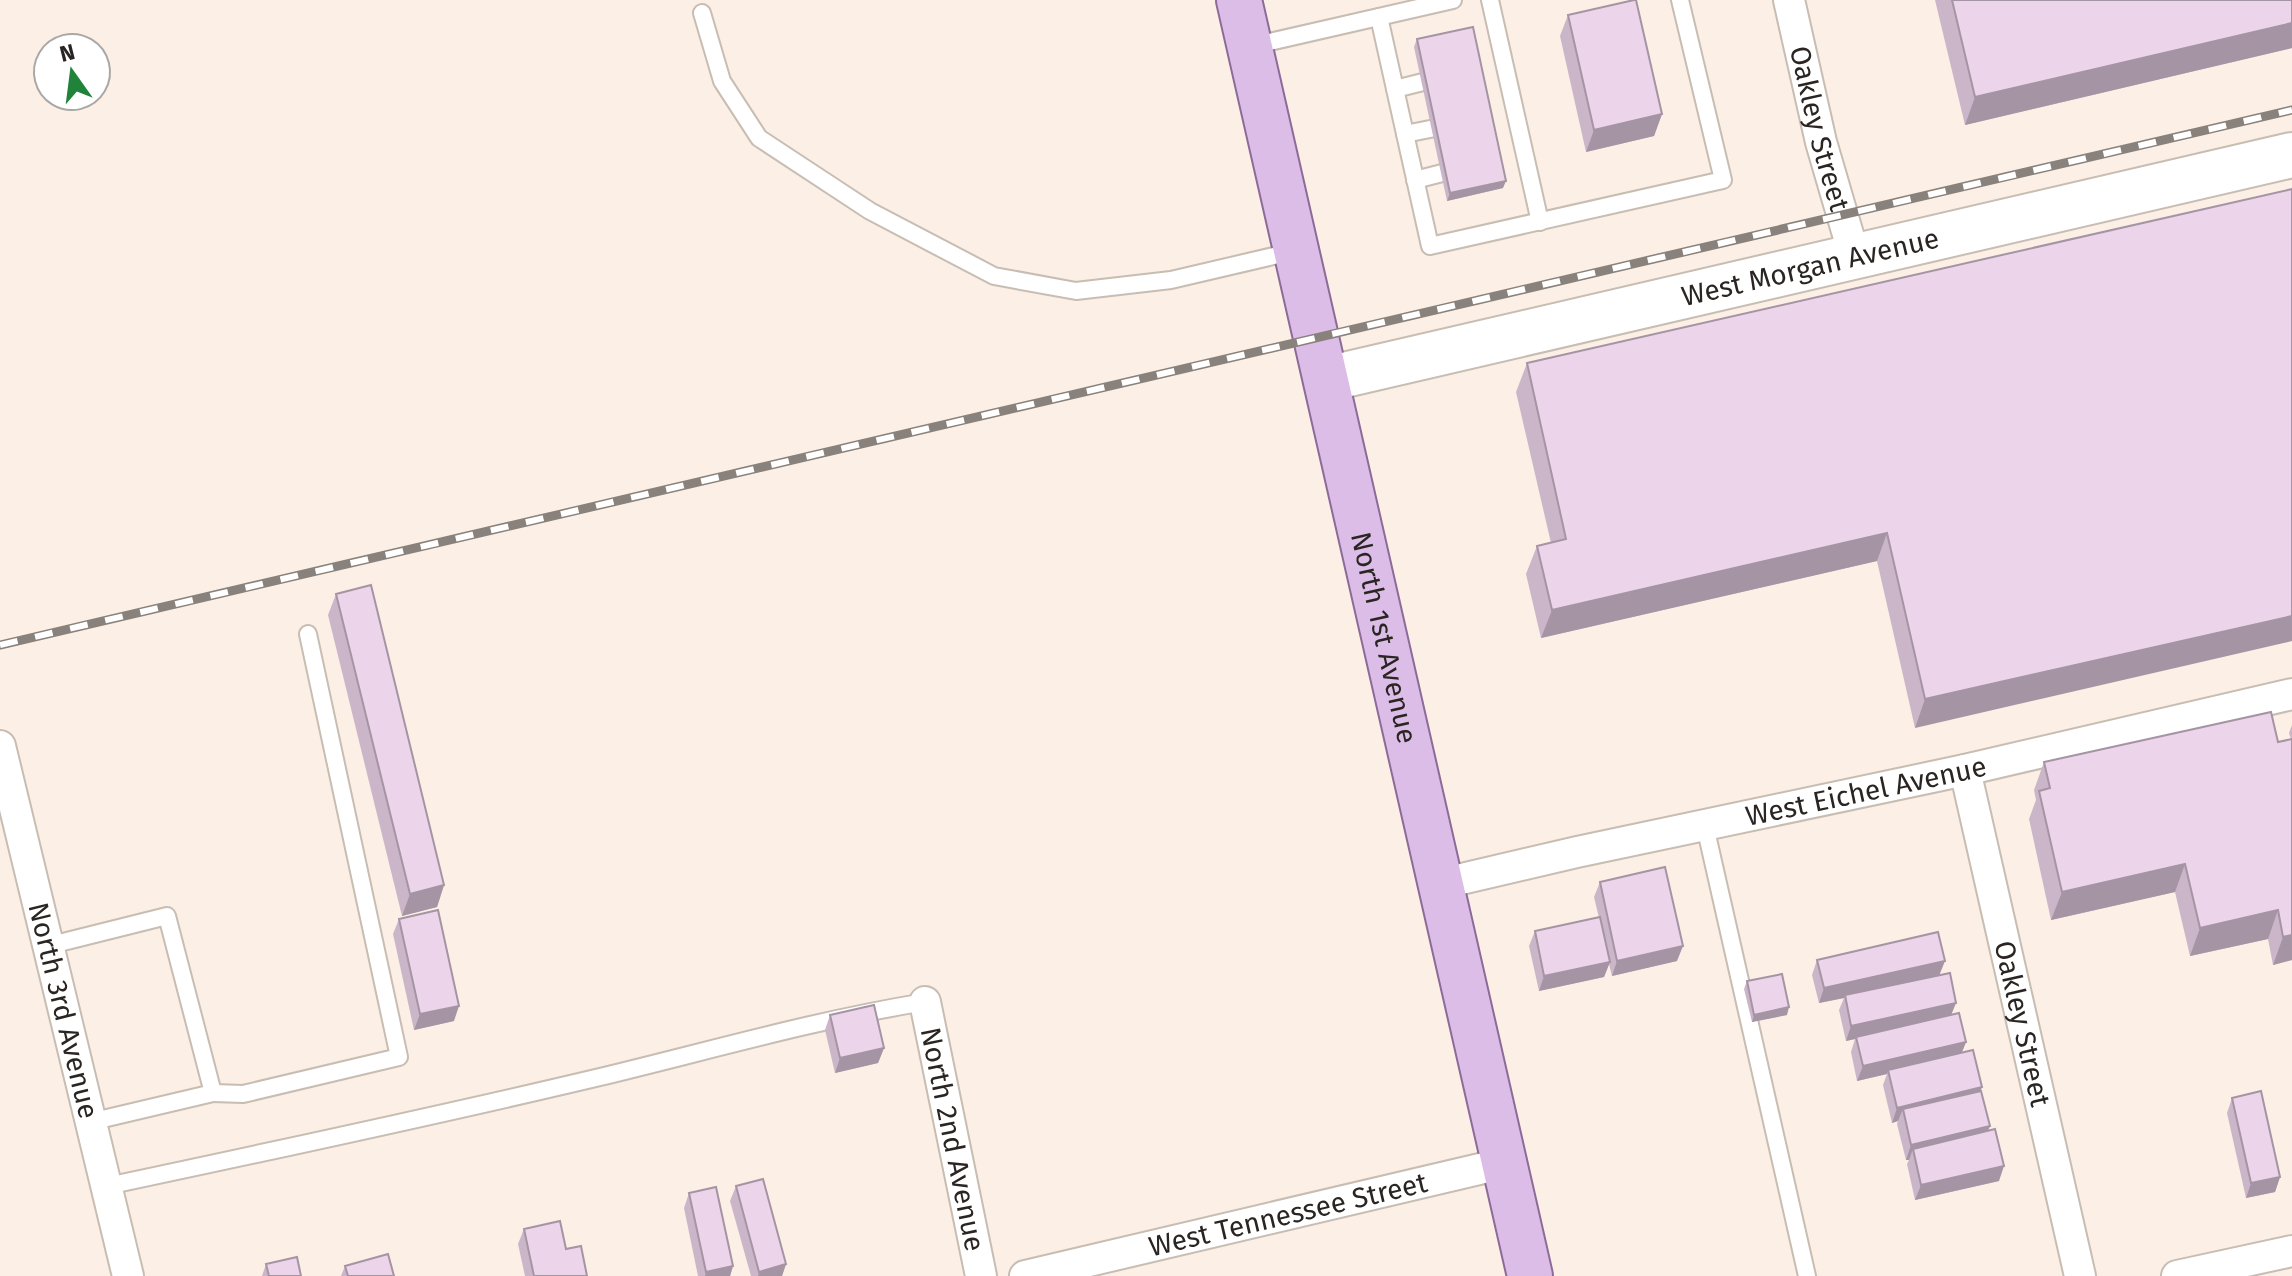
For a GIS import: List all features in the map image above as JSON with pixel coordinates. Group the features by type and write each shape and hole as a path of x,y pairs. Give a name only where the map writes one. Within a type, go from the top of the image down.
{"main road":[{"name":"North 1st Avenue","path":"1239,0 1530,1276"}],"street":[{"name":"Oakley Street","path":"1789,0 1821,142 1854,255"},
{"name":"West Morgan Avenue","path":"1327,379 2292,155"},
{"name":"West Eichel Avenue","path":"1440,884 1965,770 2292,694"},
{"name":"North 3rd Avenue","path":"0,746 128,1276"},
{"name":"Oakley Street","path":"1965,770 2080,1276"},
{"name":"North 2nd Avenue","path":"925,1002 981,1276"},
{"name":"West Tennessee Street","path":"1025,1276 1505,1163"},
{"path":"2177,1276 2292,1251"}],"lane":[{"path":"1250,46 1453,0"},
{"path":"1490,0 1498,65 1518,156 1540,222"},
{"path":"1379,17 1430,246 1723,180 1680,0"},
{"path":"702,13 722,81 759,138 870,211 994,276 1076,291 1171,280 1297,251"},
{"path":"1395,89 1435,79"},
{"path":"1405,134 1445,126"},
{"path":"1415,180 1454,170"},
{"path":"90,1122 213,1093 243,1094 399,1057 308,634"},
{"path":"1705,826 1807,1276"},
{"path":"47,946 167,916 213,1093"},
{"path":"107,1186 574,1083 863,1012 925,1002"}],"building":[{"path":"1636,0 1662,114 1594,130 1568,15"},
{"path":"1952,0 2292,0 2292,23 1975,97"},
{"path":"1473,27 1506,181 1450,193 1417,39"},
{"path":"2292,189 2292,616 1925,699 1887,533 1552,610 1537,546 1566,539 1527,363"},
{"path":"371,585 444,885 410,894 336,594"},
{"path":"2271,712 2278,742 2292,739 2292,935 2283,937 2278,910 2200,928 2185,864 2062,892 2039,791 2050,788 2044,762"},
{"path":"1665,867 1683,946 1617,961 1600,882"},
{"path":"438,910 459,1006 420,1014 399,919"},
{"path":"1600,917 1610,962 1544,976 1535,931"},
{"path":"1938,932 1945,961 1824,988 1817,960"},
{"path":"1950,973 1956,1003 1851,1026 1845,995"},
{"path":"1782,974 1789,1007 1754,1015 1747,981"},
{"path":"874,1005 884,1048 840,1058 830,1015"},
{"path":"1959,1013 1966,1042 1863,1066 1856,1037"},
{"path":"1973,1050 1982,1087 1897,1108 1888,1070"},
{"path":"1981,1091 1990,1126 1911,1145 1903,1109"},
{"path":"2261,1091 2280,1177 2251,1183 2232,1098"},
{"path":"1995,1129 2004,1166 1921,1185 1913,1149"},
{"path":"763,1179 786,1264 759,1272 736,1186"},
{"path":"716,1187 733,1266 706,1272 689,1193"},
{"path":"560,1221 566,1249 581,1246 587,1276 534,1276 524,1229"},
{"path":"388,1254 394,1276 348,1276 345,1266"},
{"path":"297,1257 301,1276 269,1276 266,1264"}],"railway":[{"path":"0,645 2292,110"}]}
